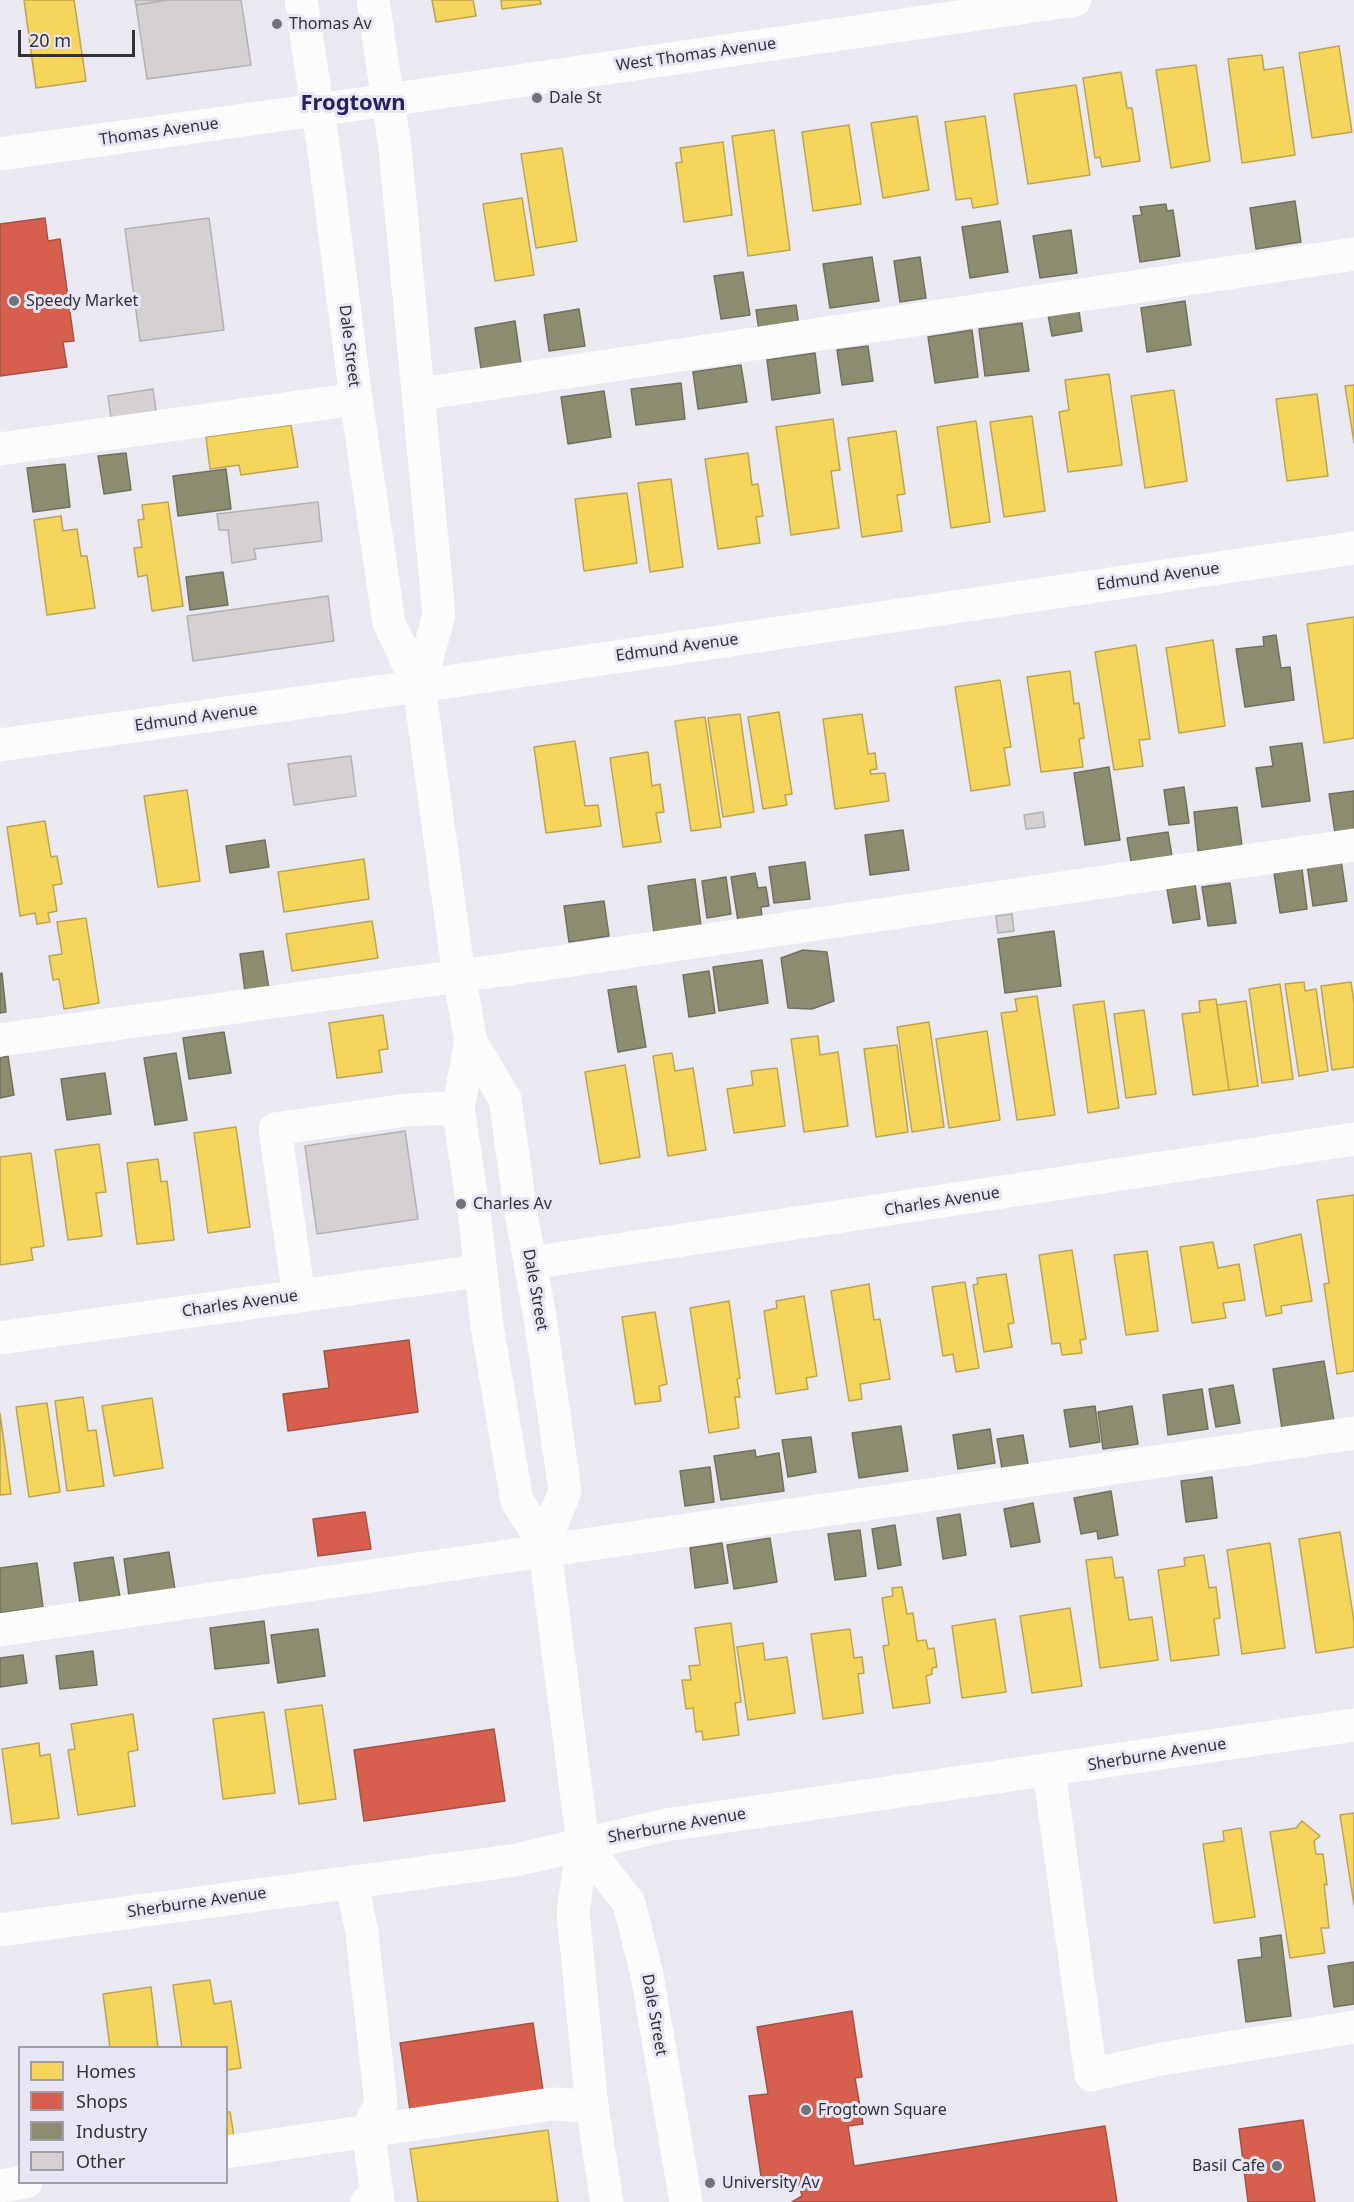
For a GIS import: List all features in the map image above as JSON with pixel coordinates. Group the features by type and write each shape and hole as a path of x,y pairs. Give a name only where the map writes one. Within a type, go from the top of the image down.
{"street":[{"name":"Dale Street","path":"301,0 389,623 418,686 459,976 471,1042 505,1099 566,1491 544,1547"},
{"name":"Dale Street","path":"373,0 388,100 420,394 439,615 418,686"},
{"name":"West Thomas Avenue","path":"317,110 1075,0"},
{"name":"Thomas Avenue","path":"0,154 317,110"},
{"path":"420,394 1354,254"},
{"path":"0,449 356,399"},
{"name":"Edmund Avenue","path":"0,746 1354,548"},
{"path":"0,1040 459,976 1354,845"},
{"name":"Dale Street","path":"471,1042 458,1108 475,1219 479,1271 517,1501 544,1547 583,1844 573,1912 592,2106 607,2202"},
{"path":"299,1296 275,1129 406,1110 458,1108"},
{"name":"Charles Avenue","path":"530,1263 1354,1139"},
{"name":"Charles Avenue","path":"0,1338 479,1271"},
{"path":"0,1630 544,1547 1354,1433"},
{"name":"Sherburne Avenue","path":"0,1930 516,1860 666,1826 1354,1725"},
{"path":"1049,1771 1091,2075 1162,2059 1354,2027"},
{"name":"Dale Street","path":"583,1844 629,1903 649,1986 686,2202"},
{"path":"352,1882 362,1934 381,2103 368,2130 378,2200 367,2202"},
{"path":"228,2152 552,2104 592,2106"},
{"path":"0,2186 18,2183"}],"building: Homes":[{"path":"24,0 74,0 86,81 36,88"},
{"path":"432,0 473,0 476,16 436,22"},
{"path":"501,0 540,0 541,4 502,9"},
{"path":"1339,46 1352,132 1312,138 1299,53"},
{"path":"1262,55 1264,70 1283,67 1295,155 1242,163 1228,59"},
{"path":"1196,65 1210,161 1171,168 1156,70"},
{"path":"1121,72 1127,108 1132,108 1140,161 1102,167 1100,157 1095,158 1083,78"},
{"path":"1076,85 1090,175 1028,184 1014,94"},
{"path":"917,116 929,190 883,198 871,123"},
{"path":"985,116 998,204 973,208 971,198 956,200 945,122"},
{"path":"849,125 861,204 813,211 802,132"},
{"path":"774,130 790,250 748,256 732,136"},
{"path":"723,142 732,215 684,222 676,163 682,162 680,148"},
{"path":"562,148 577,241 536,248 521,154"},
{"path":"522,198 534,275 495,281 483,204"},
{"path":"1109,374 1122,465 1068,472 1059,412 1069,410 1065,380"},
{"path":"1354,385 1354,443 1345,386"},
{"path":"1174,390 1187,481 1145,488 1131,396"},
{"path":"1317,394 1328,476 1287,481 1276,399"},
{"path":"1032,416 1045,511 1004,517 990,422"},
{"path":"833,419 840,470 831,471 839,528 791,535 776,427"},
{"path":"976,421 990,522 951,528 937,427"},
{"path":"291,425 298,467 241,475 239,465 210,469 206,437"},
{"path":"896,431 905,494 897,495 902,531 862,537 848,438"},
{"path":"748,453 752,485 758,484 763,516 756,517 760,543 718,549 705,459"},
{"path":"671,479 683,567 650,572 638,483"},
{"path":"627,493 637,563 584,571 575,499"},
{"path":"168,502 183,606 152,611 147,575 138,577 134,548 142,547 138,520 144,519 142,505"},
{"path":"61,516 63,531 77,529 81,556 87,556 95,608 47,615 34,520"},
{"path":"1354,617 1354,738 1324,743 1307,624"},
{"path":"1213,640 1225,726 1179,733 1166,648"},
{"path":"1136,645 1150,739 1139,740 1143,766 1114,770 1095,652"},
{"path":"1070,671 1074,704 1079,703 1084,738 1079,739 1083,767 1041,772 1027,677"},
{"path":"1000,680 1011,747 1004,748 1010,785 971,791 955,687"},
{"path":"779,712 792,794 785,795 787,805 763,809 748,717"},
{"path":"740,714 754,812 723,817 708,718"},
{"path":"862,714 868,754 875,753 877,769 870,770 871,774 885,773 889,801 835,809 823,719"},
{"path":"705,717 721,827 691,831 675,721"},
{"path":"575,741 585,806 598,805 601,826 546,833 534,747"},
{"path":"648,752 652,786 660,784 664,812 656,813 661,842 623,847 610,758"},
{"path":"187,790 200,881 158,887 144,796"},
{"path":"45,821 51,857 57,856 62,884 53,885 57,911 48,913 50,922 37,924 35,913 20,916 7,827"},
{"path":"364,859 369,899 284,912 278,872"},
{"path":"86,918 99,1003 64,1009 59,979 53,980 49,956 62,954 57,922"},
{"path":"372,921 378,958 292,971 286,934"},
{"path":"1304,982 1305,991 1316,989 1328,1071 1299,1076 1285,984"},
{"path":"1351,982 1354,1003 1354,1067 1332,1070 1321,986"},
{"path":"1280,984 1293,1079 1262,1083 1249,989"},
{"path":"1037,996 1055,1115 1017,1120 1001,1013 1017,1011 1015,999"},
{"path":"1216,999 1229,1090 1193,1095 1182,1014 1200,1012 1199,1001"},
{"path":"1104,1001 1119,1108 1088,1113 1073,1005"},
{"path":"1246,1001 1258,1086 1229,1090 1217,1005"},
{"path":"1144,1010 1156,1094 1126,1098 1114,1014"},
{"path":"383,1015 388,1049 379,1050 382,1072 337,1078 329,1023"},
{"path":"929,1022 944,1127 912,1132 897,1027"},
{"path":"987,1031 1000,1120 949,1128 936,1039"},
{"path":"818,1036 820,1055 838,1052 848,1126 804,1132 791,1039"},
{"path":"897,1045 908,1132 876,1137 864,1049"},
{"path":"672,1053 675,1071 693,1068 706,1150 668,1156 653,1056"},
{"path":"625,1065 640,1157 600,1164 585,1072"},
{"path":"777,1068 785,1126 734,1133 727,1089 753,1085 751,1071"},
{"path":"236,1127 250,1227 208,1233 194,1133"},
{"path":"99,1144 106,1192 96,1193 102,1236 68,1240 55,1150"},
{"path":"31,1153 44,1246 31,1248 33,1260 0,1265 0,1157"},
{"path":"158,1159 161,1182 167,1181 174,1240 137,1244 127,1163"},
{"path":"1354,1195 1354,1371 1337,1374 1324,1284 1329,1283 1317,1200"},
{"path":"1301,1234 1312,1301 1281,1306 1282,1313 1266,1316 1254,1245"},
{"path":"1213,1242 1218,1268 1239,1264 1245,1300 1223,1303 1226,1318 1192,1323 1180,1247"},
{"path":"1072,1250 1086,1339 1080,1340 1082,1353 1062,1355 1060,1343 1052,1344 1039,1255"},
{"path":"1147,1251 1158,1331 1126,1335 1114,1255"},
{"path":"1006,1274 1014,1323 1008,1324 1012,1347 984,1352 973,1285 978,1284 977,1278"},
{"path":"965,1282 979,1368 956,1372 953,1354 943,1356 932,1287"},
{"path":"869,1284 874,1320 880,1319 890,1379 860,1384 862,1399 849,1401 831,1291"},
{"path":"804,1296 817,1376 806,1378 808,1389 776,1394 764,1311 777,1308 776,1301"},
{"path":"729,1301 740,1378 737,1379 740,1397 735,1397 739,1428 709,1433 690,1308"},
{"path":"655,1312 667,1384 659,1386 661,1401 635,1404 622,1317"},
{"path":"83,1397 88,1431 96,1430 104,1486 67,1491 55,1401"},
{"path":"152,1398 163,1468 114,1476 102,1406"},
{"path":"47,1403 60,1492 29,1497 16,1407"},
{"path":"0,1413 11,1494 0,1495"},
{"path":"1340,1532 1354,1621 1354,1647 1316,1653 1299,1539"},
{"path":"1270,1543 1285,1648 1242,1654 1227,1550"},
{"path":"1204,1555 1209,1588 1216,1587 1220,1618 1214,1619 1219,1655 1171,1661 1158,1570 1185,1566 1184,1558"},
{"path":"1112,1557 1115,1578 1123,1577 1129,1620 1152,1617 1158,1660 1100,1668 1086,1560"},
{"path":"902,1587 907,1614 913,1613 917,1641 926,1640 928,1649 934,1648 937,1667 932,1668 932,1674 926,1676 930,1703 893,1708 883,1646 889,1645 882,1598 893,1596 892,1588"},
{"path":"1070,1608 1082,1686 1032,1693 1020,1616"},
{"path":"995,1619 1006,1692 962,1698 952,1626"},
{"path":"731,1623 741,1702 735,1703 739,1735 703,1740 702,1731 696,1732 693,1708 686,1709 682,1680 691,1680 689,1666 700,1665 695,1628"},
{"path":"850,1629 854,1658 862,1657 864,1673 858,1674 863,1713 823,1719 811,1634"},
{"path":"763,1643 765,1660 787,1657 795,1713 748,1720 737,1647"},
{"path":"322,1705 336,1799 299,1804 285,1710"},
{"path":"264,1712 275,1793 223,1799 213,1719"},
{"path":"133,1714 138,1750 128,1752 135,1806 78,1815 68,1750 75,1749 71,1724"},
{"path":"39,1743 40,1756 50,1754 59,1818 12,1824 2,1749"},
{"path":"1354,1813 1354,1905 1340,1815"},
{"path":"1302,1821 1320,1836 1314,1841 1316,1854 1323,1854 1329,1928 1321,1928 1325,1953 1290,1958 1270,1832 1296,1828"},
{"path":"1241,1828 1255,1917 1214,1923 1203,1844 1224,1841 1223,1831"},
{"path":"210,1980 214,2004 231,2001 241,2068 228,2070 228,2046 182,2046 173,1985"},
{"path":"151,1987 158,2046 110,2046 103,1994"},
{"path":"228,2112 230,2112 234,2136 228,2137"},
{"path":"548,2130 558,2202 418,2202 410,2149"}],"building: Shops":[{"path":"45,218 48,241 60,239 74,341 63,342 67,367 0,376 0,224"},
{"path":"409,1340 418,1412 288,1431 283,1394 329,1388 324,1351"},
{"path":"365,1512 371,1549 318,1556 313,1519"},
{"path":"494,1729 505,1801 364,1821 354,1750"},
{"name":"Frogtown Square","path":"852,2011 862,2077 855,2078 863,2124 848,2126 854,2166 1105,2126 1117,2202 792,2202 802,2196 797,2177 762,2183 749,2096 768,2094 757,2027"},
{"path":"533,2023 544,2097 411,2117 400,2043"},
{"name":"Basil Cafe","path":"1303,2120 1315,2202 1248,2202 1239,2129"}],"building: Industry":[{"path":"1295,201 1301,242 1256,249 1250,208"},
{"path":"1166,204 1167,211 1173,210 1180,256 1140,262 1133,216 1142,215 1140,207"},
{"path":"1000,221 1008,272 970,278 962,227"},
{"path":"1071,230 1077,273 1040,278 1033,236"},
{"path":"872,257 879,301 830,308 823,264"},
{"path":"920,257 926,298 900,302 894,261"},
{"path":"743,272 750,315 721,319 714,276"},
{"path":"1185,301 1191,345 1147,352 1141,308"},
{"path":"796,305 799,325 759,331 756,310"},
{"path":"1078,305 1082,331 1052,336 1047,310"},
{"path":"579,309 585,346 549,351 544,315"},
{"path":"515,321 521,364 481,369 475,328"},
{"path":"1022,323 1029,371 985,376 979,329"},
{"path":"972,330 978,377 935,383 928,337"},
{"path":"868,346 873,381 842,385 837,350"},
{"path":"815,353 820,393 772,400 767,360"},
{"path":"741,365 747,402 698,409 693,372"},
{"path":"681,383 685,419 636,425 631,389"},
{"path":"604,391 611,437 568,444 561,397"},
{"path":"126,453 131,490 104,494 98,456"},
{"path":"65,464 70,507 33,512 27,468"},
{"path":"226,469 231,509 178,516 173,476"},
{"path":"223,572 228,605 190,610 186,577"},
{"path":"1276,635 1281,668 1290,667 1294,700 1245,707 1236,649 1264,646 1263,637"},
{"path":"1302,743 1310,801 1262,807 1256,768 1273,766 1270,747"},
{"path":"1109,767 1120,840 1085,845 1074,773"},
{"path":"1184,787 1189,823 1169,825 1164,790"},
{"path":"1354,791 1354,830 1335,833 1329,794"},
{"path":"1237,807 1242,846 1198,851 1194,812"},
{"path":"903,830 909,870 870,875 865,835"},
{"path":"1168,832 1172,856 1131,862 1127,838"},
{"path":"265,840 269,867 230,873 226,846"},
{"path":"1341,860 1347,901 1313,906 1307,865"},
{"path":"805,862 810,899 774,903 769,867"},
{"path":"1302,869 1307,909 1280,913 1274,873"},
{"path":"755,873 758,888 766,887 769,906 761,907 762,917 738,921 731,877"},
{"path":"726,877 731,914 707,918 702,881"},
{"path":"695,879 701,926 654,933 648,886"},
{"path":"1230,883 1236,923 1208,926 1202,887"},
{"path":"1195,884 1200,919 1173,923 1167,889"},
{"path":"604,901 609,936 569,942 564,906"},
{"path":"1054,931 1061,986 1005,993 998,939"},
{"path":"803,950 827,952 834,1001 812,1009 788,1008 781,958"},
{"path":"263,951 269,989 245,992 240,954"},
{"path":"762,960 768,1003 719,1011 713,967"},
{"path":"709,971 715,1013 689,1017 683,975"},
{"path":"2,973 6,1012 0,1013 0,974"},
{"path":"636,986 646,1047 618,1052 608,990"},
{"path":"224,1032 231,1073 189,1079 183,1038"},
{"path":"176,1053 187,1120 155,1125 144,1058"},
{"path":"8,1056 14,1095 0,1098 0,1058"},
{"path":"105,1073 111,1114 67,1120 61,1079"},
{"path":"1324,1361 1334,1421 1282,1429 1273,1369"},
{"path":"1233,1385 1240,1423 1216,1427 1209,1389"},
{"path":"1202,1389 1208,1429 1168,1435 1163,1395"},
{"path":"1095,1406 1100,1442 1070,1447 1064,1410"},
{"path":"1132,1406 1138,1444 1103,1449 1098,1412"},
{"path":"901,1426 908,1471 859,1478 852,1433"},
{"path":"990,1429 995,1463 958,1469 953,1435"},
{"path":"1023,1435 1028,1464 1002,1469 997,1439"},
{"path":"811,1437 816,1472 788,1477 782,1440"},
{"path":"755,1450 756,1457 779,1453 784,1491 721,1500 714,1456"},
{"path":"710,1467 714,1502 685,1506 680,1471"},
{"path":"1212,1477 1217,1518 1186,1522 1181,1481"},
{"path":"1111,1491 1118,1535 1098,1539 1097,1531 1081,1534 1074,1498"},
{"path":"1033,1503 1040,1542 1011,1547 1004,1509"},
{"path":"960,1514 966,1555 943,1559 937,1518"},
{"path":"895,1525 901,1565 878,1569 872,1529"},
{"path":"860,1530 866,1576 835,1580 828,1534"},
{"path":"770,1538 777,1582 734,1589 727,1545"},
{"path":"722,1543 728,1583 695,1588 690,1548"},
{"path":"169,1552 175,1589 129,1596 124,1559"},
{"path":"113,1557 120,1597 80,1603 74,1563"},
{"path":"37,1563 43,1607 0,1613 0,1568"},
{"path":"264,1621 269,1663 215,1669 210,1628"},
{"path":"318,1629 325,1676 278,1683 271,1635"},
{"path":"93,1651 97,1685 60,1689 56,1656"},
{"path":"23,1655 27,1683 0,1687 0,1658"},
{"path":"1281,1935 1291,2016 1246,2022 1238,1960 1262,1957 1260,1938"},
{"path":"1354,1962 1354,2004 1334,2007 1328,1966"}],"building: Other":[{"path":"135,0 168,0 136,5"},
{"path":"168,0 241,0 251,65 147,79 136,5"},
{"path":"209,218 224,330 140,341 125,229"},
{"path":"153,389 156,411 111,418 108,396"},
{"path":"318,502 322,541 254,549 256,559 232,563 228,530 219,530 217,514"},
{"path":"328,596 334,641 193,661 187,616"},
{"path":"351,756 356,796 294,805 288,764"},
{"path":"1043,812 1045,827 1026,829 1024,815"},
{"path":"1012,914 1014,931 998,933 996,916"},
{"path":"405,1131 418,1219 317,1234 305,1146"}],"place":[{"name":"Thomas Av","path":"277,24"},
{"name":"Dale St","path":"537,98"},
{"name":"Speedy Market","path":"14,301"},
{"name":"Charles Av","path":"461,1204"},
{"name":"Frogtown Square","path":"806,2110"},
{"name":"Basil Cafe","path":"1277,2166"},
{"name":"University Av","path":"710,2183"}],"district":[{"name":"Frogtown","path":"353,104"}]}
